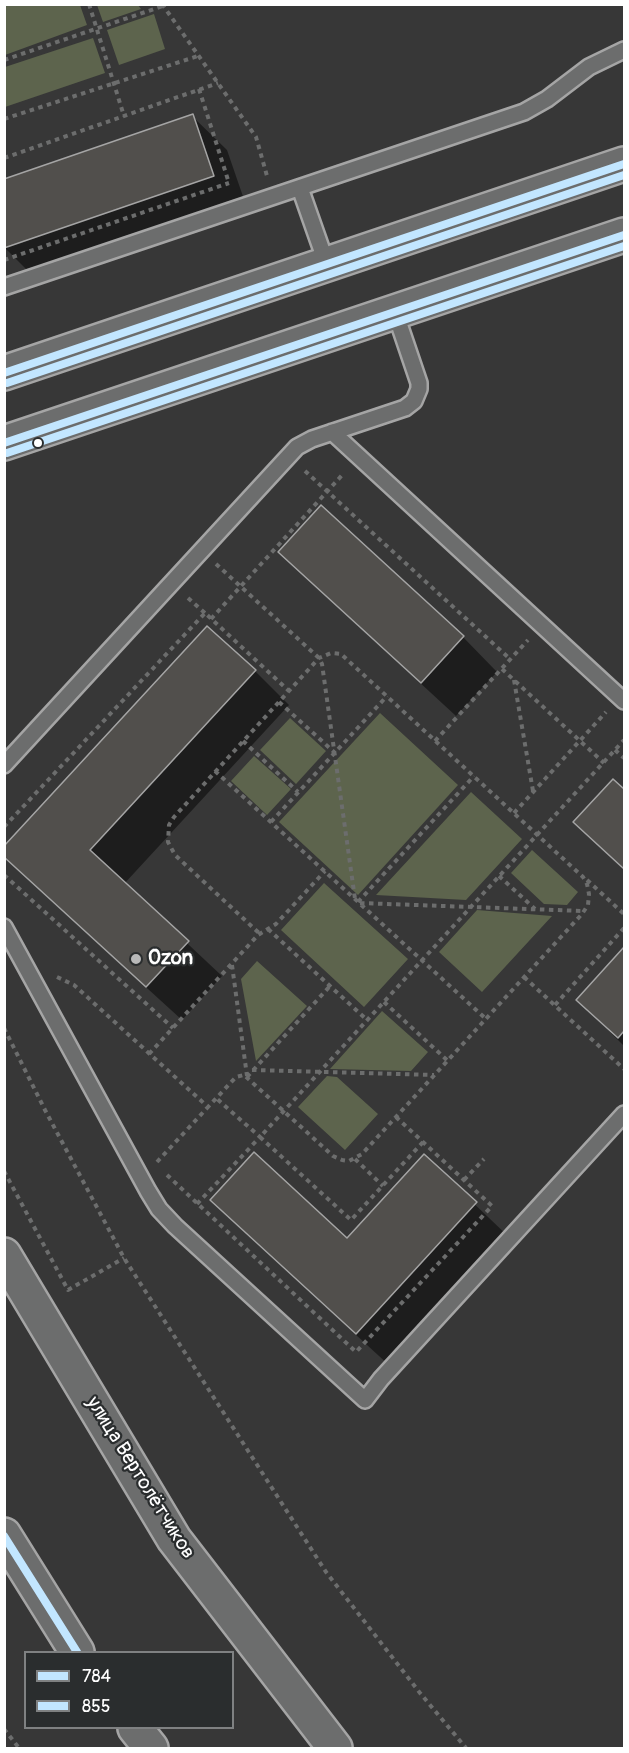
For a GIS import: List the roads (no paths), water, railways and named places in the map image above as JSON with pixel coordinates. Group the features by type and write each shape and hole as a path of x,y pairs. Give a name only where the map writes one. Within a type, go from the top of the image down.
{"street":[{"path":"4,374 624,164"},
{"path":"4,443 624,235"},
{"name":"улица Вертолётчиков","path":"4,1255 174,1539 334,1749"},
{"path":"4,1535 76,1651"},
{"path":"136,1729 151,1749"}],"lane":[{"path":"4,287 524,112 547,99 589,67 624,50"},
{"path":"300,188 327,265"},
{"path":"4,765 289,456 306,442 405,408 417,396 419,383 395,312"},
{"path":"332,432 622,699"},
{"path":"4,927 8,942 31,976 159,1209 365,1400 388,1371 624,1114"}],"place":[{"name":"Ozon","path":"136,959"}]}
